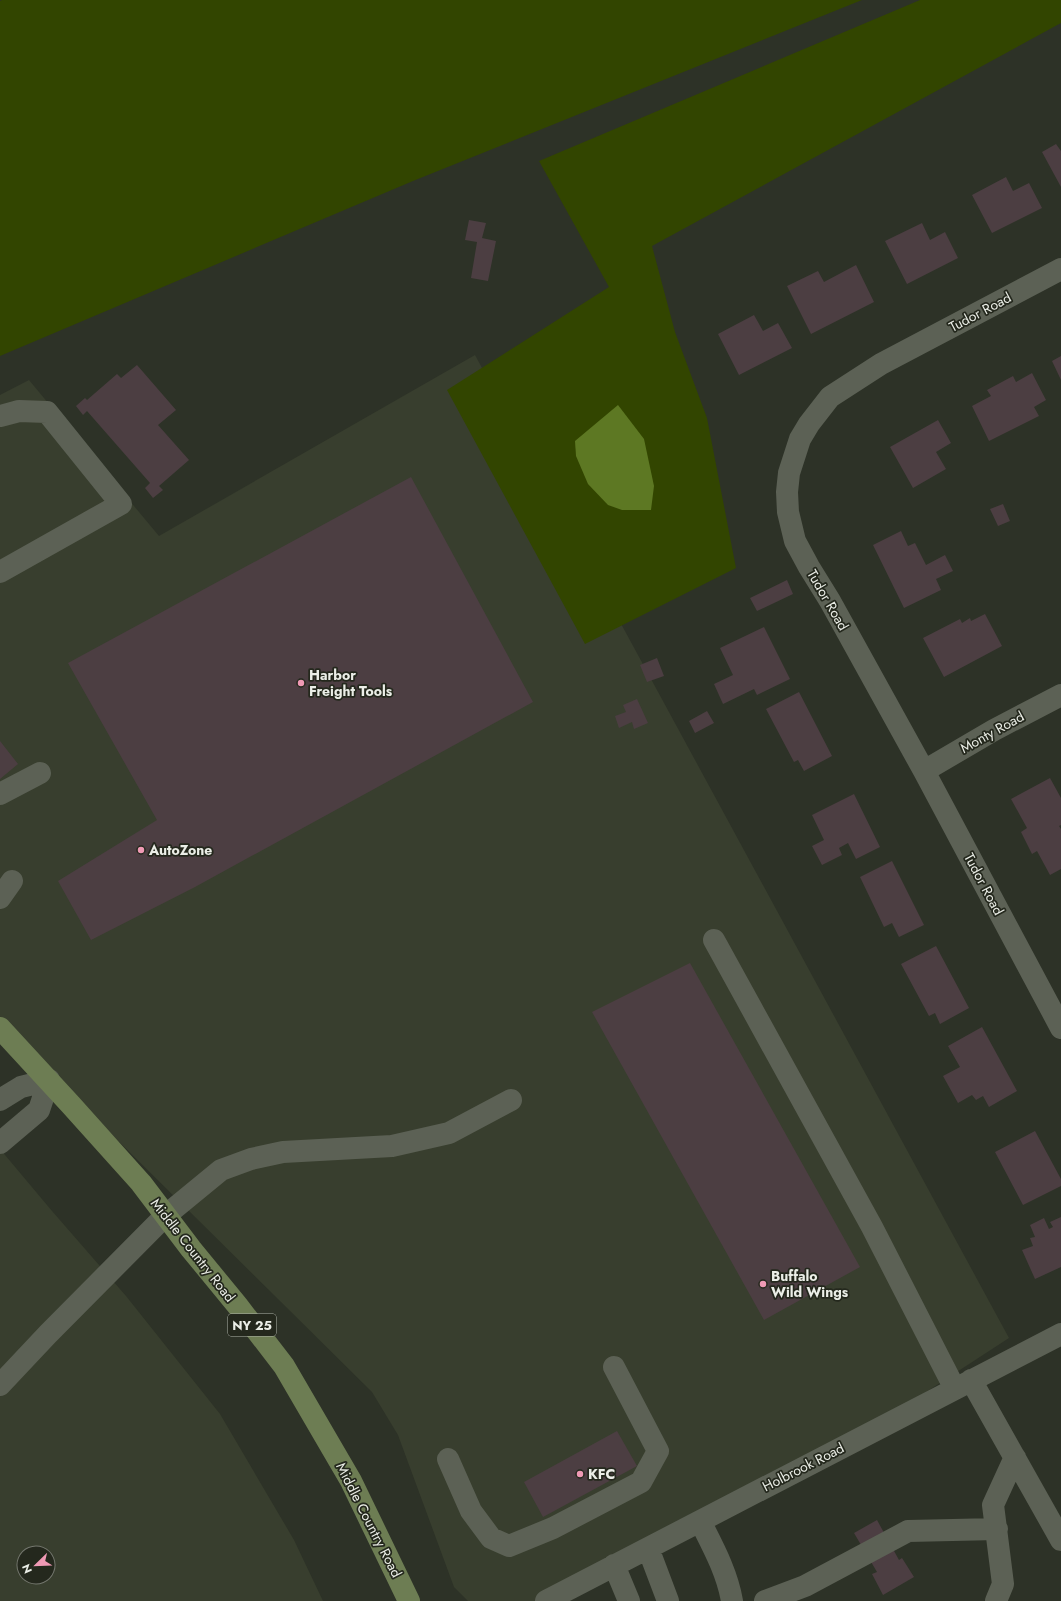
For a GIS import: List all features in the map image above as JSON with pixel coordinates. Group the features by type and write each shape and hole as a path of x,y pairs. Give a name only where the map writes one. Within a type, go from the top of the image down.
{"main road":[{"name":"Middle Country Road","path":"0,1028 141,1183 165,1216 284,1366 352,1481 409,1601"}],"street":[{"name":"Tudor Road","path":"1061,269 881,364 830,397 809,424 800,439 790,473 787,492 788,512 795,541 924,771 1061,1028"},
{"path":"0,416 19,411 47,412 121,504 0,572"},
{"name":"Monty Road","path":"924,771 994,730 1061,695"},
{"path":"0,794 40,773"},
{"path":"0,884 12,881 0,898"},
{"path":"714,940 872,1227 963,1385 1015,1457 1061,1540"},
{"path":"0,1100 21,1087 48,1080"},
{"path":"0,1143 39,1110 48,1080"},
{"path":"0,1384 165,1216 221,1170 251,1159 283,1152 392,1146 449,1133 511,1100"},
{"name":"Holbrook Road","path":"546,1601 1061,1334"},
{"path":"448,1459 471,1511 491,1538 509,1546 553,1528 641,1482 658,1451 614,1367"},
{"path":"996,1601 1003,1584 993,1505 1015,1457"},
{"path":"700,1521 718,1556 730,1586 732,1601"},
{"path":"765,1601 805,1586 908,1531 997,1530"},
{"path":"648,1548 668,1601"},
{"path":"614,1565 629,1601"}],"shaded area":[{"path":"862,0 413,181 0,356 0,1"},
{"path":"920,0 1061,0 1061,23 652,246 675,332 707,418 736,568 585,644 447,390 609,287 539,161"},
{"path":"475,355 1009,1338 837,1450 546,1601 468,1601 454,1587 398,1435 372,1392 0,1024 0,395 29,380 159,536"},
{"path":"618,405 644,439 654,486 651,510 622,510 608,505 588,484 576,456 575,441"},
{"path":"0,1149 126,1296 220,1414 294,1540 323,1601 0,1601"}],"building":[{"path":"1056,144 1061,151 1061,187 1042,152"},
{"path":"1006,177 1013,191 1029,183 1042,208 992,233 972,195"},
{"path":"469,220 486,223 482,238 496,241 488,281 471,278 477,242 465,240"},
{"path":"922,223 930,240 945,232 958,258 907,284 885,241"},
{"path":"856,265 874,302 811,334 787,286 818,271 824,282"},
{"path":"754,315 763,331 778,323 792,348 739,375 718,334"},
{"path":"1061,356 1061,380 1052,361"},
{"path":"137,365 176,410 158,425 189,460 159,486 163,490 153,498 145,488 150,483 87,411 83,415 76,406 85,398 87,400 117,374 121,378"},
{"path":"1032,373 1046,400 1034,407 1039,416 989,441 972,406 991,396 987,390 1013,376 1016,382"},
{"path":"938,420 951,443 936,452 946,469 913,488 890,447"},
{"name":"Harbor Freight Tools","path":"411,477 533,702 195,887 91,940 58,881 157,820 68,663"},
{"path":"1003,504 1010,521 998,526 990,509"},
{"path":"901,531 908,546 915,543 926,565 945,555 953,571 936,579 941,590 904,608 873,545"},
{"path":"787,580 793,594 757,611 750,598"},
{"path":"985,614 1002,646 944,677 923,638 960,619 962,623 970,618 971,621"},
{"path":"764,627 790,679 757,695 754,689 723,704 714,684 733,675 720,648"},
{"path":"657,658 664,676 647,682 640,665"},
{"path":"799,692 832,756 804,771 798,760 794,762 766,709"},
{"path":"637,699 648,723 634,729 632,722 619,728 615,716 626,712 623,705"},
{"path":"707,711 714,723 695,733 689,721"},
{"path":"0,741 18,764 0,779"},
{"path":"1050,778 1061,798 1061,825 1059,826 1061,829 1061,869 1050,875 1037,851 1032,854 1021,832 1027,828 1011,799"},
{"path":"854,794 880,847 856,859 848,843 839,848 842,855 822,865 812,846 824,840 812,815"},
{"path":"892,861 924,925 899,937 892,923 884,927 860,877"},
{"path":"936,946 969,1008 940,1024 935,1013 929,1016 901,964"},
{"path":"690,963 860,1267 764,1320 592,1012"},
{"path":"982,1027 1017,1091 989,1107 983,1096 976,1100 972,1095 958,1103 943,1076 960,1067 948,1046"},
{"path":"1035,1131 1061,1179 1061,1186 1023,1205 995,1152"},
{"path":"1061,1217 1061,1267 1035,1279 1022,1250 1033,1246 1030,1238 1035,1237 1030,1225 1044,1218 1049,1229 1053,1227 1050,1222"},
{"name":"KFC","path":"617,1431 637,1466 543,1517 524,1482"},
{"path":"877,1520 899,1560 902,1558 914,1577 883,1595 872,1574 877,1572 854,1533"}],"place":[{"name":"Harbor Freight Tools","path":"301,683"},
{"name":"AutoZone","path":"141,850"},
{"name":"Buffalo Wild Wings","path":"763,1284"},
{"name":"KFC","path":"580,1474"}]}
